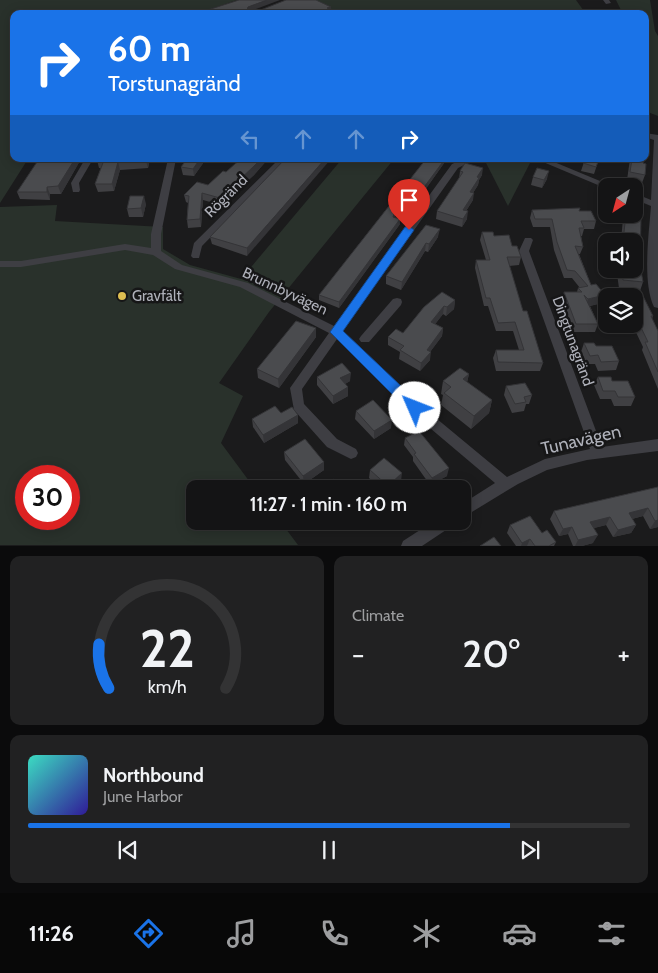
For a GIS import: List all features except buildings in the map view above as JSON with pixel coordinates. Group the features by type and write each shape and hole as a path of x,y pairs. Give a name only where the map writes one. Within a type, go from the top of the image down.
{"street":[{"path":"657,137 653,287 658,304"},
{"path":"76,190 75,182 87,162"},
{"path":"156,252 156,234 171,162"},
{"name":"Rögränd","path":"196,256 197,245 280,162"},
{"path":"351,454 332,443 298,406 296,388 455,166 462,162"},
{"path":"548,162 598,182"},
{"path":"643,200 654,204"},
{"name":"Dingtunagränd","path":"528,240 524,251 598,452"},
{"name":"Brunnbyvägen","path":"0,264 21,264 125,247 156,252 179,267 256,290 336,332 415,408 506,484"},
{"path":"366,338 397,302"},
{"name":"Tunavägen","path":"471,506 506,484 545,465 598,452 658,444"},
{"path":"408,546 433,530"}],"shaded area":[{"path":"0,0 237,0 208,10 10,10 10,162 26,162 0,203"},
{"path":"309,0 576,0 583,10 332,10"},
{"path":"616,0 650,0 655,31 658,36 658,116 649,113 649,10 621,10"},
{"path":"339,162 392,162 269,312 219,383 243,396 221,443 248,480 186,480 186,530 287,530 298,545 0,545 0,207 57,205 55,221 163,227 163,249 190,265 241,279"},
{"path":"486,162 530,163 508,206"}],"place":[{"name":"Gravfält","path":"122,296"}],"route":[{"path":"409,230 336,332 415,408"}]}
